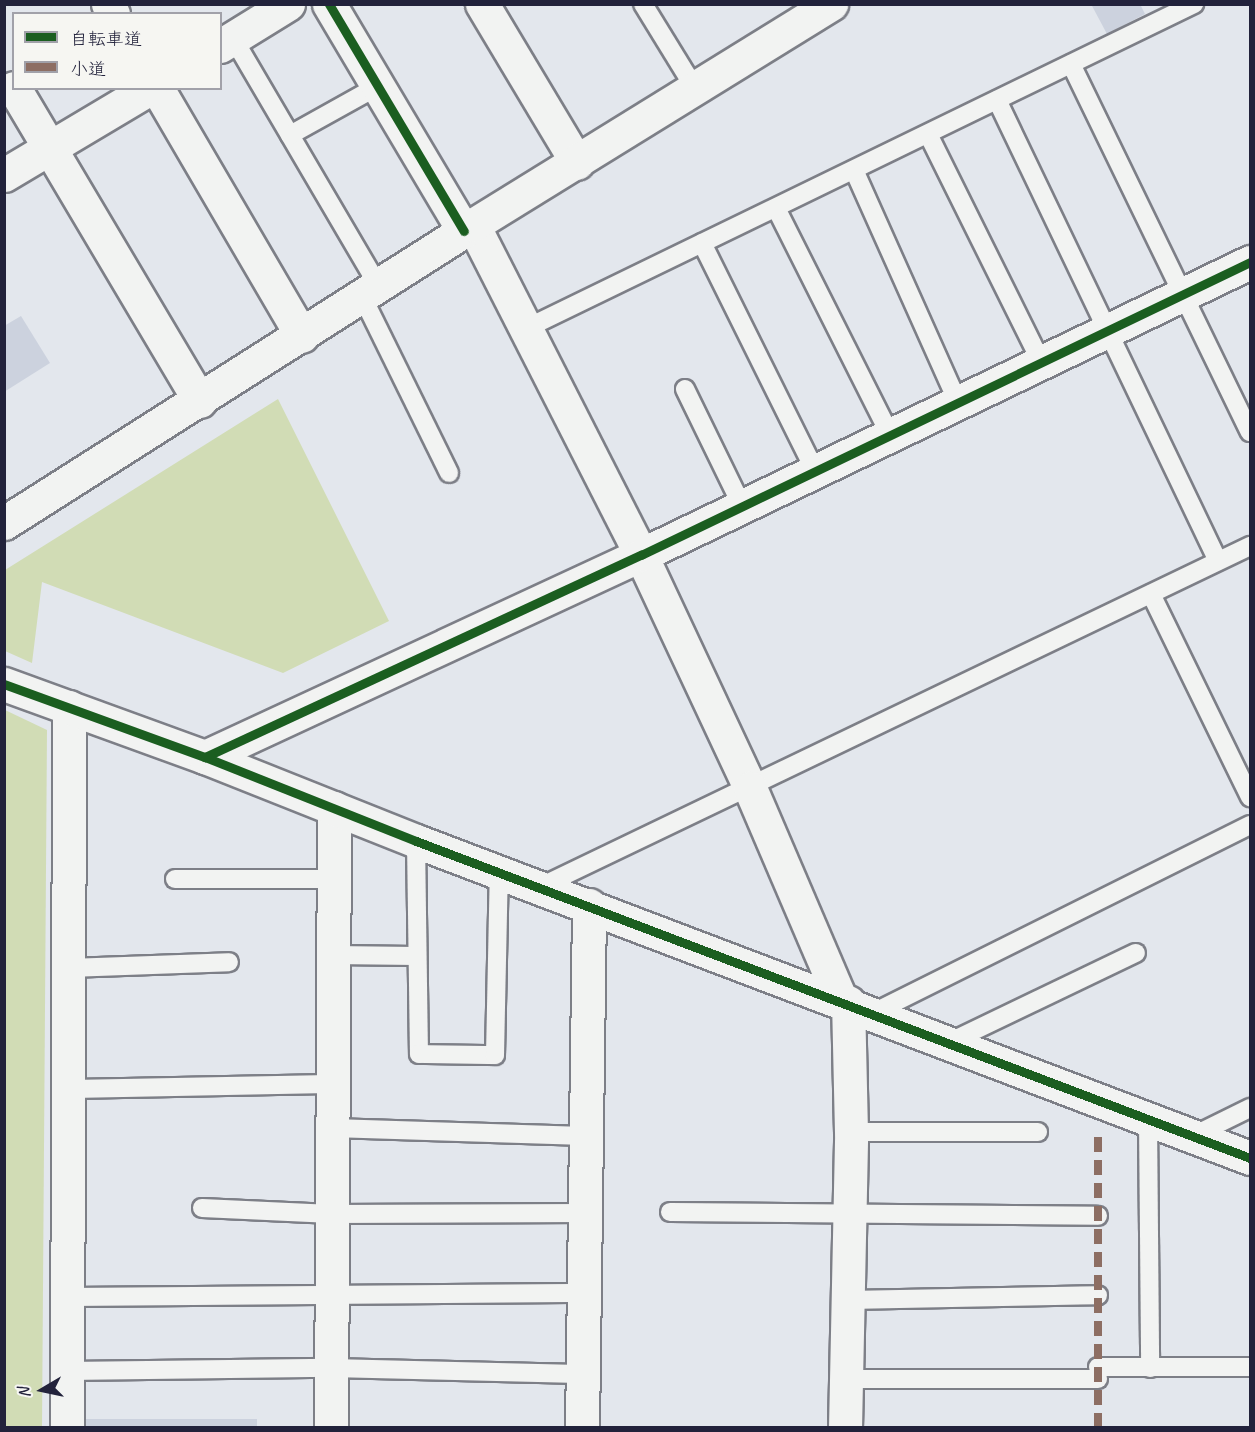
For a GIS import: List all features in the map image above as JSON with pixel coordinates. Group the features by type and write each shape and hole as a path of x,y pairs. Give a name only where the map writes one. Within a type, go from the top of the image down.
{"street":[{"path":"227,42 288,4"},
{"path":"329,4 378,86 469,228 525,329 641,555 855,1005 845,1428"},
{"path":"482,4 577,163"},
{"path":"5,522 200,401 469,228 696,90 831,4"},
{"path":"15,90 200,401"},
{"path":"4,175 147,90"},
{"path":"158,90 302,336"},
{"path":"205,757 641,555 1251,262"},
{"path":"4,684 205,757 416,841 855,1005 1251,1158"},
{"path":"67,1428 69,706"},
{"path":"331,1428 334,808"},
{"path":"582,1428 589,906"}],"lane":[{"path":"643,4 696,90"},
{"path":"525,329 1194,4"},
{"path":"227,42 290,135 371,292 449,473"},
{"path":"1071,64 1251,432"},
{"path":"290,135 378,86"},
{"path":"997,100 1218,561"},
{"path":"928,134 1041,362"},
{"path":"854,170 958,402"},
{"path":"776,208 890,435"},
{"path":"702,243 815,471"},
{"path":"685,389 742,506"},
{"path":"540,887 1251,546"},
{"path":"1151,594 1251,797"},
{"path":"855,1005 1251,825"},
{"path":"416,841 419,1054 495,1055 499,871"},
{"path":"175,879 334,879"},
{"path":"950,1042 1136,953"},
{"path":"333,955 416,956"},
{"path":"69,968 229,962"},
{"path":"68,1089 333,1084"},
{"path":"1193,1136 1251,1108"},
{"path":"1148,1119 1150,1368"},
{"path":"332,1128 585,1136"},
{"path":"851,1132 1038,1132"},
{"path":"202,1208 332,1214 585,1213"},
{"path":"670,1212 849,1216 1098,1216"},
{"path":"68,1297 583,1293"},
{"path":"848,1300 1098,1295"},
{"path":"846,1380 1098,1373 1150,1368 1251,1367"},
{"path":"67,1371 331,1368 582,1374"}],"green space":[{"path":"278,399 389,621 283,673 42,582 32,663 5,651 5,570"},
{"path":"5,710 47,730 42,1427 5,1427"}],"building":[{"path":"1091,4 1140,4 1145,14 1107,34"},
{"path":"21,316 50,363 4,392 4,326"},
{"path":"82,1419 257,1419 257,1428 82,1428"}],"marked path":[{"path":"1098,1130 1098,1428"}],"cycle path":[{"path":"329,4 464,231"},
{"path":"205,757 641,555 1250,262"},
{"path":"4,684 205,757 416,841 1250,1158"}]}
